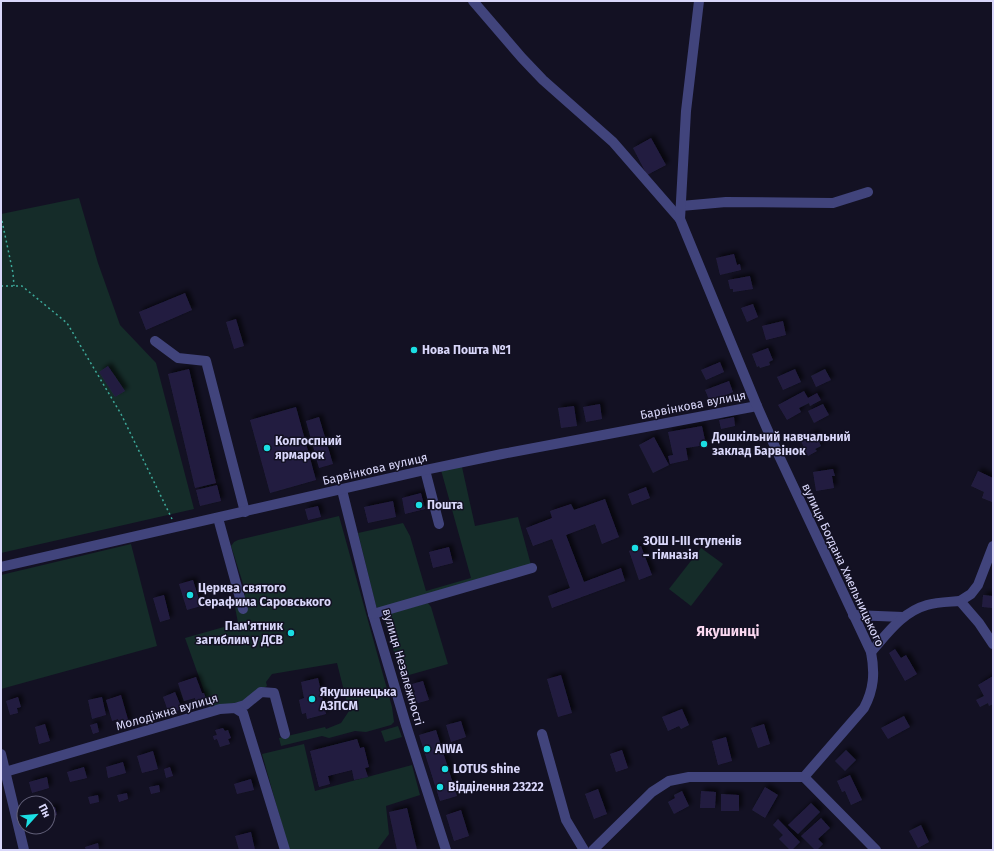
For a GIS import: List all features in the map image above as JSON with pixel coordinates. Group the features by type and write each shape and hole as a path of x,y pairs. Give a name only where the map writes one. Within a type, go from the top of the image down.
{"street":[{"name":"вулиця Богдана Хмельницького","path":"473,1 543,80 613,142 680,219 757,406 801,506 871,652 874,667 874,678 869,699 864,708 804,777"},
{"name":"вулиця Богдана Хмельницького","path":"680,219 686,111 699,1"},
{"path":"681,206 726,202 833,203 868,192"},
{"path":"155,341 178,358 206,361 246,512"},
{"name":"Барвінкова вулиця","path":"1,567 425,470 757,406"},
{"path":"425,470 439,524"},
{"name":"вулиця Незалежності","path":"342,490 373,614 406,725 446,850"},
{"path":"218,518 243,609"},
{"path":"871,652 903,617 915,610 927,605 960,601 971,594 978,585 993,546"},
{"path":"373,614 532,568"},
{"path":"960,601 979,623 993,644"},
{"path":"853,615 903,617"},
{"path":"235,708 245,706 262,692 274,693 285,734"},
{"name":"Молодіжна вулиця","path":"5,772 220,709 235,708 243,713 286,850"},
{"path":"542,734 566,820 584,850"},
{"path":"1,754 24,850"},
{"path":"593,850 652,792 669,781 690,777 804,777 876,850"}],"path":[{"path":"2,221 13,273 14,286"},
{"path":"1,286 22,286 67,323 121,414 177,527"}],"green space":[{"path":"79,198 98,263 120,325 156,363 194,509 1,553 1,214"},
{"path":"462,467 475,526 518,517 531,565 379,610 376,606 358,533 403,523 410,536 426,591 471,578 441,470"},
{"path":"339,516 392,707 394,722 391,725 366,732 355,731 329,738 322,736 281,746 279,738 325,727 326,729 341,723 349,711 337,663 272,674 266,682 267,686 245,701 210,708 185,638 238,623 235,607 246,593 231,546 234,542"},
{"path":"131,544 157,646 1,689 1,575"},
{"path":"701,548 723,564 691,606 669,589"},
{"path":"428,603 431,607 448,664 402,677 383,618 387,614"},
{"path":"398,726 402,737 385,742 381,731"},
{"path":"304,744 315,791 412,765 420,795 386,806 389,834 377,850 289,850 262,754"}],"building":[{"path":"651,138 666,165 647,175 633,148"},
{"path":"734,254 737,265 740,264 741,270 720,275 716,258"},
{"path":"750,276 753,289 733,292 733,289 730,289 728,280"},
{"path":"185,293 192,310 146,330 139,312"},
{"path":"753,304 758,317 747,322 741,308"},
{"path":"236,319 244,346 234,349 226,322"},
{"path":"783,321 786,335 766,340 762,326"},
{"path":"768,348 773,360 769,362 770,365 760,368 759,366 757,367 752,354"},
{"path":"720,362 724,372 706,380 701,370"},
{"path":"108,366 125,391 115,397 99,372"},
{"path":"189,369 216,483 195,488 168,374"},
{"path":"795,369 801,382 783,390 777,377"},
{"path":"825,369 831,380 816,387 811,376"},
{"path":"729,381 733,392 710,402 705,390"},
{"path":"804,391 808,398 817,393 821,400 810,406 809,403 799,408 801,412 787,420 778,405"},
{"path":"600,404 602,419 586,422 583,407"},
{"path":"823,404 829,415 814,423 808,411"},
{"path":"574,406 577,426 561,428 558,408"},
{"path":"296,407 316,480 270,493 250,420"},
{"path":"319,417 333,464 319,468 306,421"},
{"path":"734,417 735,426 721,429 719,420"},
{"path":"702,426 706,445 686,448 688,460 670,464 668,456 673,455 668,432"},
{"path":"815,433 821,446 815,449 817,451 808,456 801,441"},
{"path":"654,437 669,465 653,473 639,445"},
{"path":"833,469 835,476 832,476 834,488 816,491 813,472"},
{"path":"978,471 993,478 992,502 982,498 984,492 971,486"},
{"path":"217,485 221,501 200,506 196,490"},
{"path":"646,487 650,498 632,505 628,494"},
{"path":"421,493 425,509 405,514 402,498"},
{"path":"605,499 619,537 602,544 595,524 566,535 584,582 621,568 625,581 552,608 548,596 570,588 552,539 533,546 526,528 552,518 550,511 571,504 574,510"},
{"path":"393,501 396,517 368,523 364,507"},
{"path":"318,506 321,517 308,520 305,509"},
{"path":"641,546 652,575 639,580 629,551"},
{"path":"449,547 453,563 433,568 429,552"},
{"name":"Церква святого Серафима Саровського","path":"193,580 201,606 187,610 179,584"},
{"path":"164,595 170,619 160,622 153,598"},
{"path":"983,595 993,596 993,608 982,607"},
{"path":"895,649 901,658 906,655 917,674 905,681 889,653"},
{"path":"561,675 572,713 558,717 547,679"},
{"path":"993,676 993,704 989,706 988,703 980,707 976,700 984,696 978,685"},
{"path":"196,677 202,693 204,693 207,701 204,701 205,704 197,706 195,698 184,701 178,683"},
{"name":"Якушинецька АЗПСМ","path":"318,678 326,714 307,719 306,713 302,714 299,700 304,698 301,682"},
{"path":"423,681 429,700 418,703 417,701 415,702 412,693 415,692 412,684"},
{"path":"175,692 182,709 169,714 163,697"},
{"path":"121,695 129,723 120,726 118,719 112,721 106,700"},
{"path":"18,697 21,707 17,708 18,713 10,715 6,701"},
{"path":"102,697 106,715 92,719 88,700"},
{"path":"682,709 689,725 681,729 679,726 668,731 662,717"},
{"path":"904,716 910,727 888,739 881,728"},
{"path":"461,721 466,737 451,742 446,725"},
{"path":"97,723 99,732 93,734 90,725"},
{"path":"45,724 50,741 39,744 35,727"},
{"path":"764,724 770,744 758,748 751,728"},
{"path":"223,728 225,731 228,730 231,738 228,739 230,744 220,747 217,739 214,740 213,736 217,735 215,730"},
{"path":"436,730 457,796 440,801 419,735"},
{"path":"726,737 732,761 718,765 712,741"},
{"path":"357,739 360,748 364,747 369,767 365,768 368,777 354,780 352,770 328,776 330,784 319,787 310,751"},
{"path":"622,750 628,768 616,772 610,754"},
{"path":"846,750 856,760 845,771 835,761"},
{"path":"153,751 158,769 142,773 137,756"},
{"path":"123,762 126,773 108,778 106,767"},
{"path":"84,767 87,778 70,782 67,772"},
{"path":"170,767 173,776 166,778 164,769"},
{"path":"850,775 862,800 851,805 845,791 842,792 837,781"},
{"path":"47,777 49,788 32,793 29,782"},
{"path":"251,779 254,790 237,794 234,784"},
{"path":"159,785 160,792 151,794 149,787"},
{"path":"765,787 778,795 765,818 752,810"},
{"path":"598,789 607,814 594,819 585,794"},
{"path":"682,791 689,806 674,814 668,802 675,798 674,795"},
{"path":"701,791 716,792 715,808 700,808"},
{"path":"127,793 128,799 119,802 117,795"},
{"path":"721,794 739,795 739,811 721,811"},
{"path":"98,795 99,802 90,804 88,797"},
{"path":"811,803 820,812 798,834 788,825"},
{"path":"407,808 417,850 397,850 389,812"},
{"path":"461,810 469,836 454,841 446,815"},
{"path":"821,818 830,828 818,839 823,844 815,850 801,836"},
{"path":"778,819 800,842 792,850 790,850 779,839 783,835 773,825"},
{"path":"921,825 929,842 918,848 909,831"},
{"path":"251,832 255,850 239,850 235,836"},
{"path":"98,843 99,850 86,850 85,847"}],"place":[{"name":"Нова Пошта №1","path":"414,350"},
{"name":"Дошкільний навчальний заклад Барвінок","path":"704,444"},
{"name":"Колгоспний ярмарок","path":"267,448"},
{"name":"Пошта","path":"419,505"},
{"name":"ЗОШ І-ІІІ ступенів – гімназія","path":"635,548"},
{"name":"Церква святого Серафима Саровського","path":"190,595"},
{"name":"Пам'ятник загиблим у ДСВ","path":"291,633"},
{"name":"Якушинецька АЗПСМ","path":"312,699"},
{"name":"AIWA","path":"427,749"},
{"name":"LOTUS shine","path":"445,769"},
{"name":"Відділення 23222","path":"440,787"}],"district":[{"name":"Якушинці","path":"728,631"}]}
